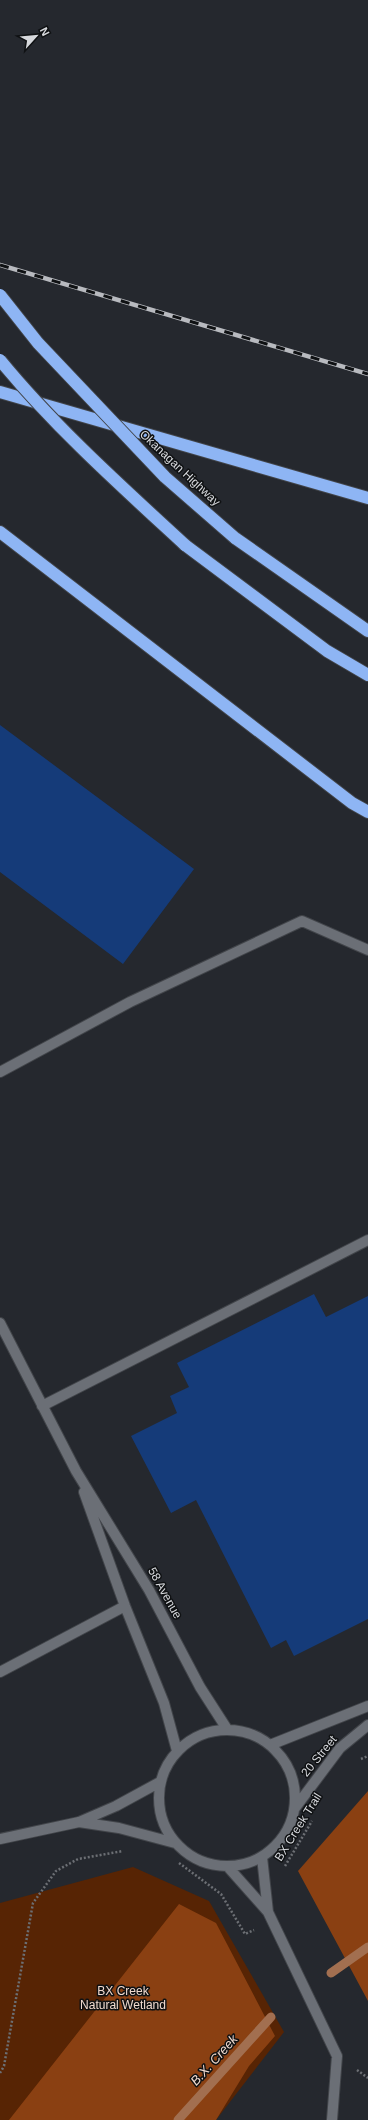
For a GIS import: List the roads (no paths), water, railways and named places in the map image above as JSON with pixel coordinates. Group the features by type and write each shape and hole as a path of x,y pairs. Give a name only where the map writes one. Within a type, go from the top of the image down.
{"highway":[{"name":"Okanagan Highway","path":"0,295 38,343 165,477 234,538 368,631"},
{"path":"0,360 100,465 185,545 327,651 368,675"},
{"path":"0,392 368,498"},
{"path":"0,532 346,798 368,812"}],"street":[{"path":"0,1072 130,1002 302,921 368,950"},
{"path":"42,1406 368,1240"},
{"name":"58 Avenue","path":"0,1324 76,1471 150,1590 200,1687 227,1730"},
{"name":"58 Avenue","path":"76,1471 125,1606 164,1703 177,1751"},
{"path":"0,1672 125,1606"},
{"name":"20 Street","path":"270,1745 368,1706"},
{"name":"20 Street","path":"295,1808 340,1748 368,1725"},
{"path":"227,1730 249,1733 270,1745 285,1763 294,1785 295,1808 289,1828 278,1844 262,1857 246,1864 228,1867 208,1864 190,1856 175,1843 163,1825 158,1804 160,1782 166,1766 177,1751 197,1737 208,1732 227,1730"},
{"path":"0,1839 79,1822 116,1806 160,1782"},
{"path":"79,1822 120,1828 175,1843"},
{"path":"262,1857 268,1912"},
{"path":"228,1867 268,1912 337,2056 332,2120"}],"waterway":[{"name":"B.X. Creek","path":"331,1973 368,1947"},
{"name":"B.X. Creek","path":"178,2120 271,2017"}],"railway":[{"path":"0,265 368,374"}],"park label":[{"name":"BX Creek Natural Wetland","path":"123,1998"}]}
